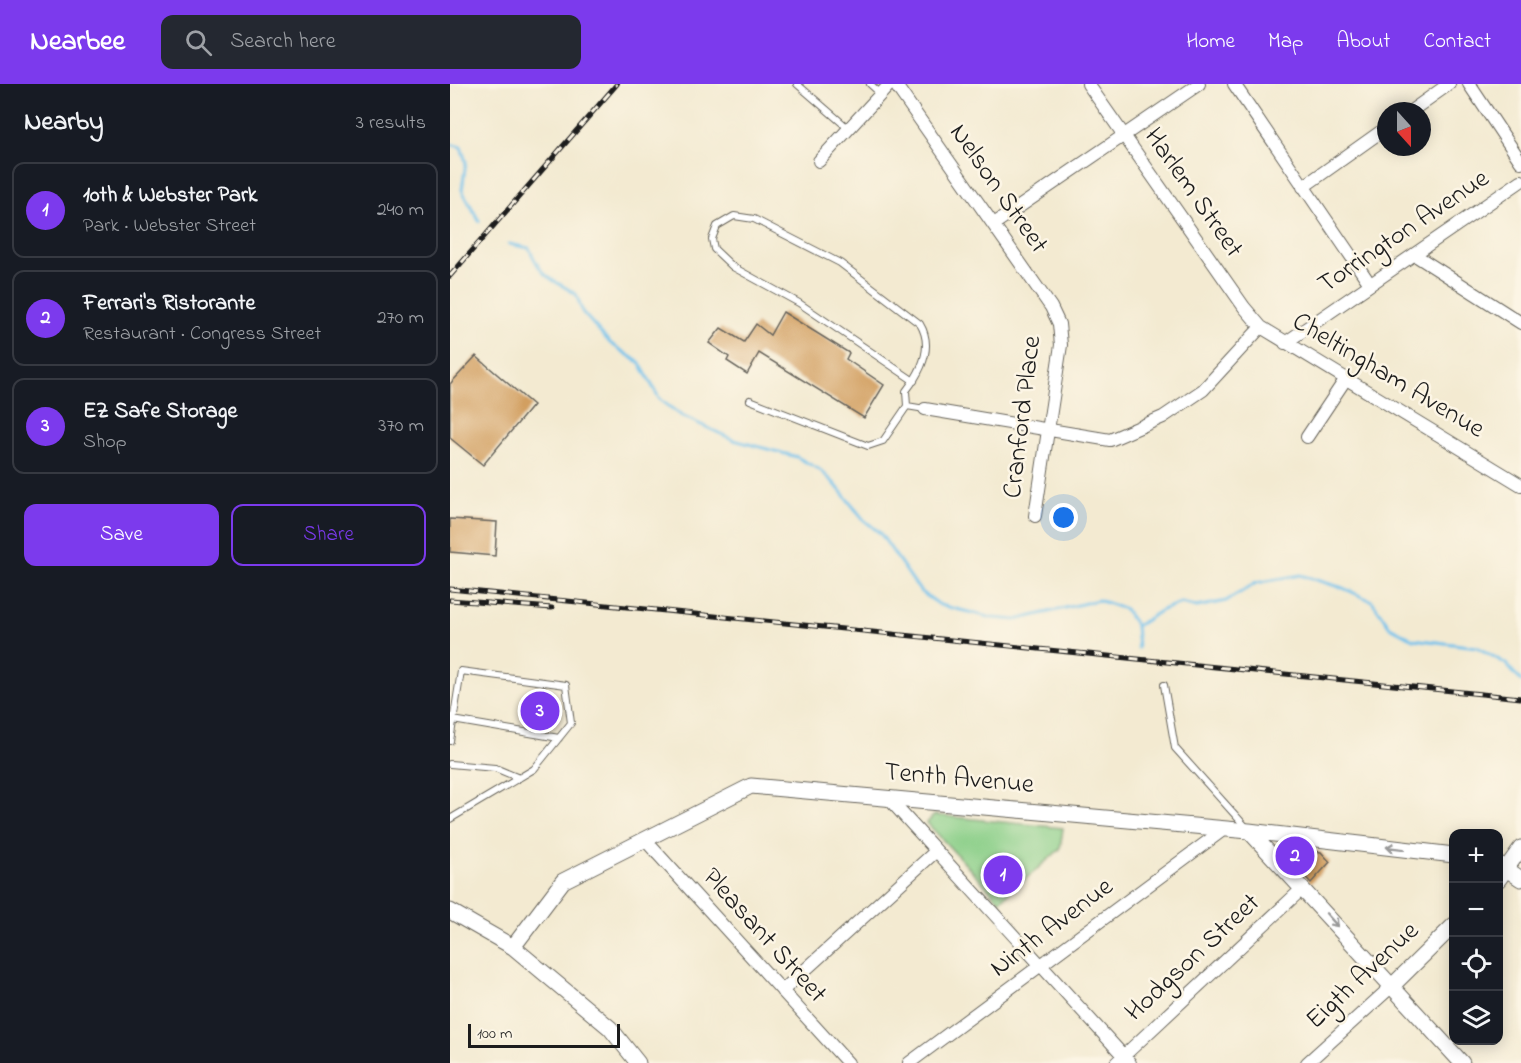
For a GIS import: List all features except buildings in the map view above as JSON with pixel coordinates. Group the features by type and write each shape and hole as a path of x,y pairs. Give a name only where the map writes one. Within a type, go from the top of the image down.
{"street":[{"path":"819,161 893,84"},
{"name":"Nelson Street","path":"893,84 994,224 1051,307 1059,324"},
{"name":"Harlem Street","path":"1088,84 1244,307 1261,327"},
{"path":"994,224 1199,84"},
{"path":"1234,84 1370,284"},
{"path":"1424,102 1449,84"},
{"path":"1468,84 1521,162"},
{"path":"1303,187 1377,134"},
{"name":"Torrington Avenue","path":"1285,343 1521,182"},
{"path":"1415,255 1521,323"},
{"name":"Cranford Place","path":"1035,516 1061,345 1059,324"},
{"path":"925,410 1110,440 1163,417 1203,390 1261,327"},
{"name":"Cheltingham Avenue","path":"1261,327 1521,485"},
{"path":"1307,438 1345,380"},
{"name":"Tenth Avenue","path":"513,947 564,881 751,786 1249,831 1449,854"},
{"path":"889,799 1041,966 1123,1061"},
{"name":"Ninth Avenue","path":"909,1063 1222,830"},
{"path":"1249,831 1304,888 1462,1063"},
{"name":"Pleasant Street","path":"646,841 848,1063"},
{"path":"1503,869 1521,848"},
{"path":"782,991 935,852"},
{"path":"1503,870 1521,879"},
{"name":"Hodgson Street","path":"1123,1061 1304,888"},
{"path":"450,911 513,947 610,1028 638,1063"},
{"name":"Eigth Avenue","path":"1307,1063 1392,986 1449,930"}],"lane":[{"path":"797,84 849,129"},
{"path":"870,84 881,94"},
{"path":"750,400 868,446 883,441 907,406 906,392 914,381 928,349 927,335 920,324 840,263 754,219 734,216 717,226 712,239 714,249 733,267 799,303 914,381"},
{"path":"907,406 925,410"},
{"path":"450,741 461,671 566,685 571,723 534,769 450,819"},
{"path":"1164,685 1175,748 1249,831"},
{"path":"453,720 559,738"},
{"path":"450,764 495,768 519,778"}],"green space":[{"path":"934,815 1063,828 1060,849 1000,901 927,823"}],"waterway":[{"path":"450,144 461,147 466,162 462,190 479,221"},
{"path":"509,244 529,248 539,267 548,277 576,294 583,313 610,343 640,363 660,400 682,416 734,440 797,457 820,470 834,483 864,520 880,533 920,591 940,605 993,618 1016,620 1098,600 1125,609 1136,626 1162,610 1181,603 1197,607 1226,601 1256,583 1300,575 1343,588 1372,601 1390,627 1413,639 1477,647 1506,664 1521,681"},
{"path":"1136,626 1138,648"}],"railway":[{"path":"450,276 617,84"},
{"path":"450,589 1521,698"},
{"path":"450,600 552,608"}],"place":[{"name":"EZ Safe Storage","path":"540,711"},
{"name":"Ferrari's Ristorante","path":"1295,856"},
{"name":"10th & Webster Park","path":"1003,875"}]}
